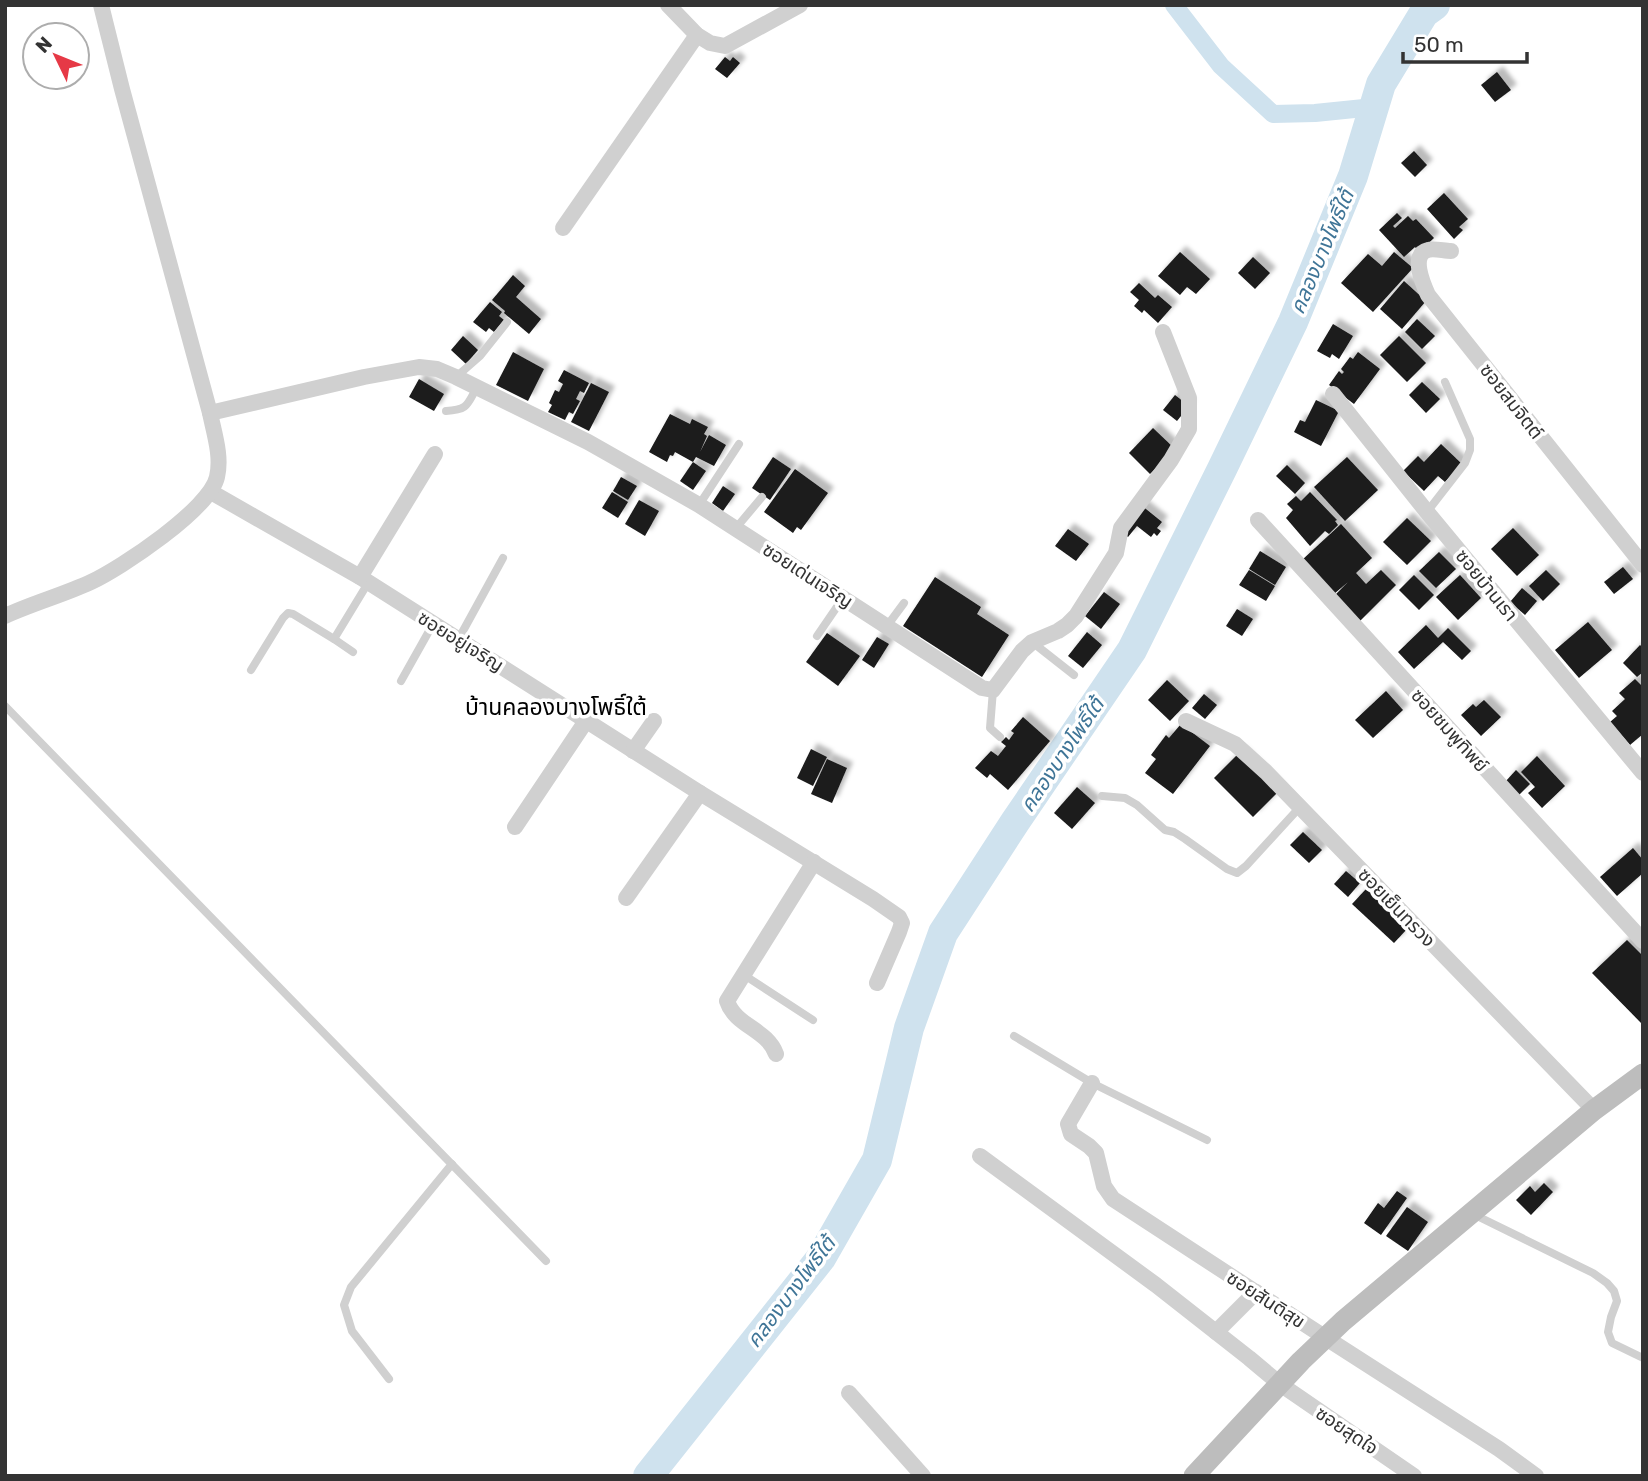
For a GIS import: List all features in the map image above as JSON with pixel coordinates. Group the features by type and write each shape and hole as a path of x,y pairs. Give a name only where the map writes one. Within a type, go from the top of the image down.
{"street":[{"path":"5,617 91,582 127,561 170,530 198,505 211,492 217,478 219,458 211,413 101,5"},
{"path":"668,5 697,35 710,43 725,46 800,5"},
{"path":"563,228 697,35"},
{"name":"ซอยสมจิตต์","path":"1451,251 1428,250 1421,254 1418,260 1422,282 1428,295 1643,565"},
{"path":"993,690 1032,642 1058,631 1076,616 1116,554 1121,528 1171,460 1189,429 1189,398 1163,332"},
{"name":"ซอยเด่นเจริญ","path":"211,413 364,377 419,367 437,369 588,442 699,505 982,688 993,690"},
{"name":"ซอยบ้านเรา","path":"1333,394 1643,773"},
{"path":"364,580 435,454"},
{"name":"ซอยอยู่เจริญ","path":"211,492 364,580 873,899 899,918 899,932 877,983"},
{"name":"ซอยชมพูทิพย์","path":"1258,520 1643,941"},
{"path":"633,751 654,720"},
{"path":"515,827 586,721"},
{"name":"ซอยเย็นทรวง","path":"1186,721 1235,744 1266,772 1594,1110"},
{"path":"626,898 700,793"},
{"path":"776,1054 772,1044 730,1009 727,1002 814,862"},
{"path":"1194,1476 1301,1361 1343,1321 1594,1110 1643,1074"},
{"name":"ซอยสันติสุข","path":"1092,1083 1068,1124 1071,1134 1096,1153 1104,1186 1113,1199 1499,1449 1536,1476"},
{"name":"ซอยสุดใจ","path":"980,1156 1156,1285 1280,1384 1414,1476"},
{"path":"1216,1332 1256,1292"},
{"path":"849,1393 923,1476"}],"lane":[{"path":"456,376 480,356 507,322"},
{"path":"1427,512 1465,463 1470,450 1470,439 1445,383"},
{"path":"446,411 460,410 466,406 477,387"},
{"path":"699,505 739,444"},
{"path":"736,528 762,497"},
{"path":"458,640 503,558"},
{"path":"334,639 364,580"},
{"path":"817,636 843,598"},
{"path":"887,626 904,603"},
{"path":"251,670 288,613 353,652"},
{"path":"401,681 433,624"},
{"path":"1032,642 1074,675"},
{"path":"993,690 990,728 1000,737"},
{"path":"5,706 546,1261"},
{"path":"1102,796 1125,798 1165,830 1174,832 1227,869 1237,873 1300,807"},
{"path":"744,975 813,1020"},
{"path":"1014,1036 1092,1083 1207,1140"},
{"path":"389,1379 352,1331 344,1305 351,1287 452,1164"},
{"path":"1472,1214 1607,1283 1614,1291 1617,1301 1608,1332 1612,1343 1643,1358"}],"building":[{"path":"725,57 730,61 733,57 740,63 727,78 715,69"},
{"path":"1497,72 1511,90 1495,102 1481,85"},
{"path":"1414,151 1427,165 1415,177 1401,163"},
{"path":"1444,193 1468,219 1459,227 1463,230 1454,239 1427,209"},
{"path":"1397,213 1402,218 1393,226 1395,228 1408,216 1413,221 1416,219 1434,238 1419,252 1415,247 1404,257 1379,230"},
{"path":"1180,252 1210,279 1196,294 1187,287 1180,295 1158,276"},
{"path":"1394,252 1413,268 1373,312 1341,283 1368,254 1382,266"},
{"path":"1253,257 1270,273 1255,289 1238,273"},
{"path":"513,275 525,286 516,297 541,319 529,334 492,300"},
{"path":"1404,281 1426,301 1402,329 1380,309"},
{"path":"1139,283 1155,298 1158,295 1172,307 1158,323 1144,310 1142,313 1134,306 1139,300 1130,292"},
{"path":"490,302 502,312 499,316 504,320 494,332 489,328 486,332 473,322"},
{"path":"1417,319 1435,336 1422,349 1405,332"},
{"path":"1333,324 1353,336 1339,359 1332,354 1330,358 1317,351"},
{"path":"463,336 478,350 466,364 451,350"},
{"path":"1399,336 1426,363 1407,382 1380,355"},
{"path":"513,352 544,369 528,401 496,385"},
{"path":"1358,352 1380,369 1354,404 1329,385 1339,371 1342,374 1344,372 1341,369 1350,357 1353,359"},
{"path":"564,370 589,383 584,393 580,391 576,399 580,401 573,414 569,412 565,420 548,412 555,390 559,392 563,384 558,381"},
{"path":"419,379 444,394 434,411 409,397"},
{"path":"1422,382 1440,399 1426,413 1409,395"},
{"path":"591,383 609,392 589,431 571,422"},
{"path":"1175,395 1189,406 1177,421 1163,410"},
{"path":"1316,400 1339,411 1321,446 1294,432 1300,420 1305,422"},
{"path":"670,414 690,424 692,419 708,427 700,452 709,435 726,445 714,466 696,457 693,462 675,452 667,462 649,452"},
{"path":"1153,428 1175,449 1150,474 1129,453"},
{"path":"1441,444 1462,464 1445,482 1438,476 1424,491 1403,471 1418,456 1424,462"},
{"path":"773,457 791,469 770,500 752,488"},
{"path":"1347,457 1378,490 1345,521 1314,487"},
{"path":"693,462 706,471 693,490 680,481"},
{"path":"1287,465 1305,483 1295,494 1276,476"},
{"path":"795,469 828,493 801,530 797,527 793,533 764,512"},
{"path":"621,477 637,486 628,500 613,491"},
{"path":"723,486 735,494 723,511 712,503"},
{"path":"612,492 628,502 618,518 602,508"},
{"path":"1310,492 1337,520 1335,521 1338,525 1329,534 1325,531 1310,546 1286,518 1293,510 1287,504 1296,496 1301,501"},
{"path":"639,500 659,511 645,536 625,524"},
{"path":"1141,505 1162,522 1157,528 1161,531 1157,536 1154,533 1151,537 1137,526 1128,537 1121,531"},
{"path":"1407,518 1431,541 1407,565 1383,542"},
{"path":"1341,524 1372,558 1356,573 1366,584 1381,570 1396,585 1360,621 1335,595 1348,582 1334,594 1302,560"},
{"path":"1513,528 1539,555 1517,576 1491,549"},
{"path":"1068,529 1089,544 1076,561 1055,546"},
{"path":"1260,551 1286,567 1275,585 1249,569"},
{"path":"1439,552 1456,569 1436,588 1419,571"},
{"path":"1623,567 1633,579 1614,594 1604,582"},
{"path":"1249,570 1275,586 1266,601 1239,585"},
{"path":"1546,570 1560,584 1543,601 1529,586"},
{"path":"1414,575 1434,595 1419,610 1399,590"},
{"path":"1460,575 1481,598 1458,620 1436,597"},
{"path":"935,577 981,607 977,614 1009,635 982,677 903,626"},
{"path":"1522,588 1537,601 1525,615 1510,602"},
{"path":"1104,592 1120,604 1101,629 1085,616"},
{"path":"1237,609 1253,619 1242,636 1226,626"},
{"path":"1588,622 1612,650 1579,678 1555,650"},
{"path":"1426,625 1438,638 1448,628 1471,651 1462,660 1443,642 1414,669 1398,652"},
{"path":"1087,632 1102,645 1083,668 1068,656"},
{"path":"827,633 860,656 838,686 806,662"},
{"path":"877,637 889,644 874,668 862,660"},
{"path":"1640,645 1643,648 1643,672 1637,677 1623,663"},
{"path":"1635,679 1643,687 1643,734 1630,745 1610,722 1617,716 1612,711 1625,699 1619,693"},
{"path":"1167,680 1189,701 1170,721 1148,700"},
{"path":"1386,691 1403,710 1373,738 1355,720"},
{"path":"1204,694 1217,705 1205,719 1192,708"},
{"path":"1484,700 1501,717 1481,736 1461,715 1473,704 1476,707"},
{"path":"1023,717 1050,741 1008,790 990,774 987,778 975,768 991,751 998,756 1006,746 1001,742 1006,737 1009,740 1014,733 1011,731"},
{"path":"1181,724 1210,746 1173,794 1145,773 1156,759 1151,755 1166,735 1169,738"},
{"path":"811,749 827,757 813,786 797,778"},
{"path":"1240,752 1279,791 1253,817 1214,778"},
{"path":"1537,756 1565,786 1542,808 1528,793 1535,787 1521,772"},
{"path":"827,759 847,768 832,803 811,794"},
{"path":"1516,770 1530,784 1519,795 1505,782"},
{"path":"1077,787 1095,803 1072,829 1054,813"},
{"path":"1303,832 1322,850 1309,863 1290,845"},
{"path":"1633,848 1643,860 1643,873 1617,896 1600,877"},
{"path":"1346,871 1360,883 1348,897 1334,884"},
{"path":"1366,889 1408,928 1394,943 1352,904"},
{"path":"1627,940 1643,956 1643,1025 1592,973"},
{"path":"1544,1183 1553,1192 1531,1215 1516,1200 1530,1186 1535,1192"},
{"path":"1397,1191 1407,1198 1381,1235 1364,1223 1378,1203 1384,1208"},
{"path":"1407,1207 1428,1222 1408,1251 1386,1236"}],"waterway":[{"path":"1174,5 1221,66 1273,114 1374,107"},
{"name":"คลองบางโพธิ์ใต้","path":"648,1476 821,1258 877,1160 909,1028 943,933 1132,650 1293,322 1353,176 1381,84 1424,13 1435,5"}],"district":[{"name":"บ้านคลองบางโพธิ์ใต้","path":"556,707"}]}
